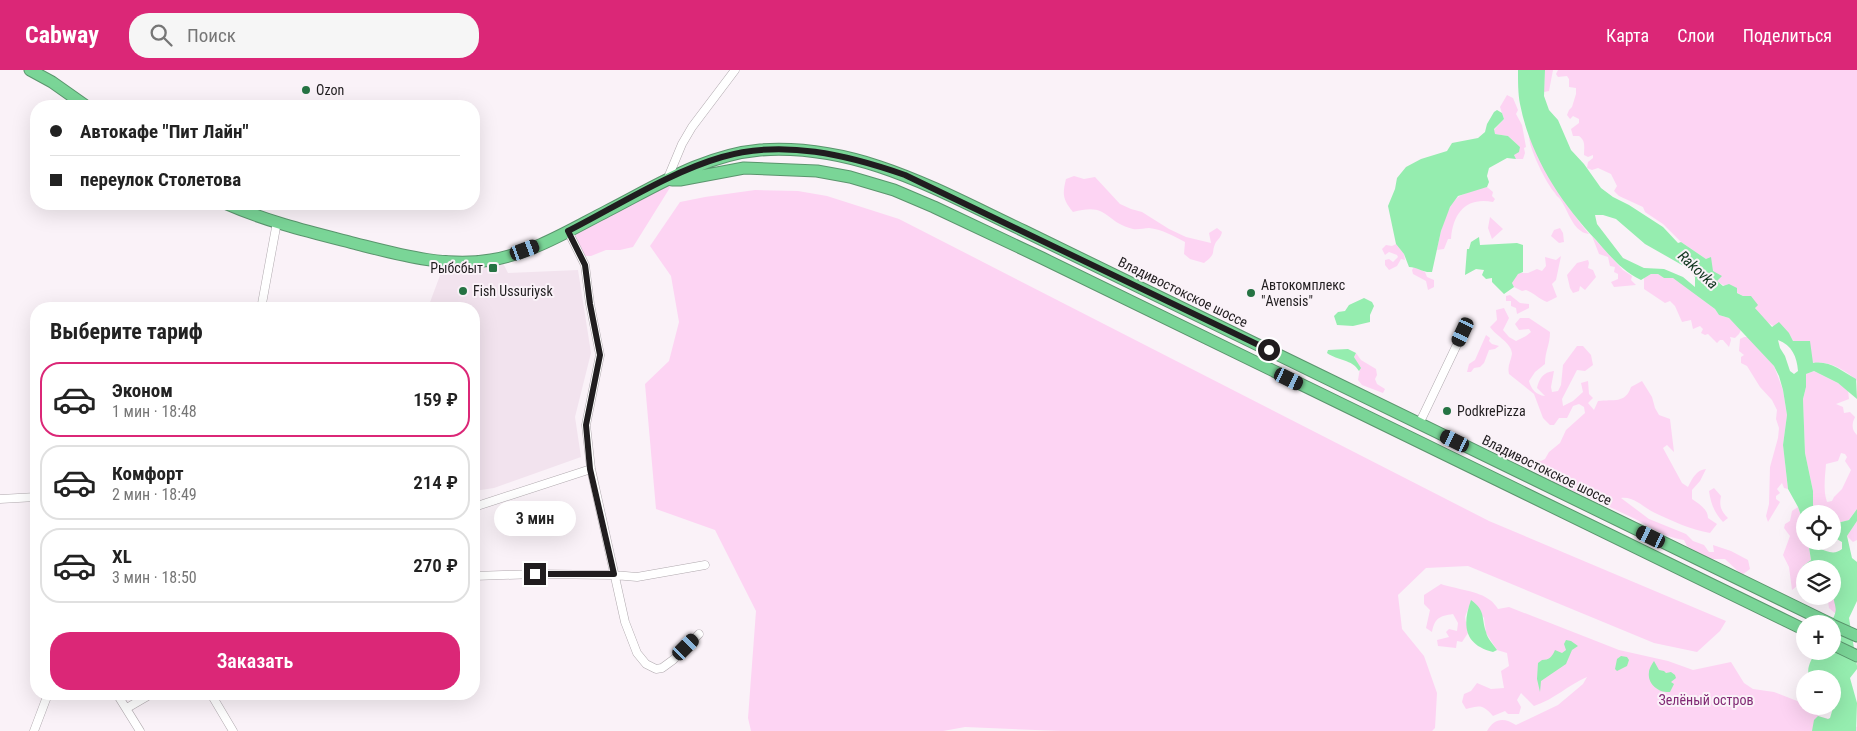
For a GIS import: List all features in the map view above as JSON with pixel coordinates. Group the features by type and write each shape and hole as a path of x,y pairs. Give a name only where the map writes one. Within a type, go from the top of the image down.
{"highway":[{"path":"36,71 78,100"},
{"name":"Владивостокское шоссе","path":"242,210 322,235 410,256 467,263 509,256 541,244 686,170 724,156 760,150 794,150 830,154 865,161 905,175 1024,231 1813,615"},
{"name":"Владивостокское шоссе","path":"667,180 680,180 744,168 816,170 850,177 894,190 1042,258 1796,626"},
{"path":"920,201 916,196 916,191 926,185"},
{"path":"1660,560 1661,551 1668,545"},
{"name":"Владивостокское шоссе","path":"1841,628 1857,636"},
{"path":"1841,648 1857,656"}],"street":[{"path":"667,180 682,144 692,127 735,70"},
{"path":"262,302 276,222"},
{"path":"568,231 585,265 600,355 586,425 590,469 625,622 637,653 646,664 656,668 662,668 673,660 699,634"},
{"path":"1419,424 1463,332"},
{"path":"480,505 590,469"},
{"path":"0,499 30,497"},
{"path":"480,576 614,574 637,577 705,565"},
{"path":"34,731 46,700"},
{"path":"121,700 140,731"},
{"path":"127,708 141,700"},
{"path":"215,700 233,731"}],"shaded area":[{"path":"503,263 508,273 578,270 591,353 575,417 581,457 494,488 480,490 480,302 430,302 442,270"}],"green space":[{"path":"1545,70 1553,70 1549,91 1544,92"},
{"path":"1558,70 1857,70 1857,381 1848,373 1831,364 1813,363 1800,341 1793,341 1789,333 1770,324 1760,315 1751,297 1743,296 1716,281 1706,259 1681,242 1663,224 1645,212 1643,207 1619,196 1614,191 1617,186 1611,174 1598,168 1592,170 1587,168 1588,162 1593,158 1593,155 1588,157 1584,155 1583,140 1579,136 1573,136 1571,129 1579,123 1579,119 1573,116 1570,119 1567,115 1572,107 1576,88 1569,87 1567,76 1558,77 1556,74"},
{"path":"1507,95 1513,98 1518,110 1516,114 1522,125 1526,147 1524,148 1523,159 1516,159 1514,155 1520,147 1508,136 1495,134 1494,130 1504,119 1500,107"},
{"path":"1529,133 1540,160 1555,186 1589,234 1582,232 1574,225 1560,198 1547,181 1534,155"},
{"path":"1074,176 1084,179 1095,177 1120,204 1142,212 1186,237 1211,243 1209,233 1217,228 1222,232 1214,246 1212,255 1204,263 1190,259 1184,254 1185,242 1167,233 1149,228 1133,229 1093,209 1073,212 1065,201 1064,189 1066,179"},
{"path":"665,186 671,186 633,247 620,250 606,250 591,256 584,256 573,235"},
{"path":"1487,187 1493,192 1492,196 1495,199 1493,202 1476,202 1463,208 1455,221 1451,239 1448,239 1444,249 1437,250 1444,222 1453,203 1462,195"},
{"path":"755,190 798,191 827,196 899,219 1489,521 1726,621 1720,631 1697,652 1654,643 1468,566 1426,568 1398,595 1402,629 1424,656 1437,693 1435,728 1432,731 1061,731 965,727 943,731 751,731 748,718 756,611 715,530 656,509 645,384 669,361 679,322 671,276 650,246 680,202"},
{"path":"1490,217 1503,229 1492,239 1488,228"},
{"path":"1560,228 1563,233 1564,242 1559,243 1551,236 1554,230"},
{"path":"1592,236 1623,270 1632,276 1631,280 1636,285 1614,287 1611,282 1618,279 1618,274 1614,272 1615,267 1610,266 1608,257 1599,254"},
{"path":"1396,244 1404,254 1405,260 1401,259 1397,266 1389,270 1385,265 1385,260 1389,259 1393,262 1398,257 1389,252 1385,255 1382,249 1386,245 1392,246"},
{"path":"1561,256 1556,280 1552,284 1557,297 1547,302 1529,291 1522,291 1514,287 1512,283 1518,273 1528,273 1537,269 1542,271 1546,266 1545,257 1556,260"},
{"path":"1588,260 1588,268 1593,270 1596,277 1585,290 1580,286 1579,291 1573,293 1567,275 1577,263"},
{"path":"1414,267 1425,272 1427,277 1434,280 1434,287 1428,290 1426,281 1413,274 1412,270"},
{"path":"1651,274 1658,274 1664,278 1673,277 1715,309 1719,315 1729,318 1741,330 1735,338 1730,337 1729,347 1723,340 1717,343 1708,334 1701,333 1703,329 1700,326 1693,329 1691,320 1682,322 1675,306 1670,301 1665,303 1644,289 1644,278"},
{"path":"1510,295 1520,303 1529,304 1529,308 1517,314 1516,308 1511,306 1511,301 1506,301 1506,296"},
{"path":"1504,308 1509,318 1503,330 1516,341 1531,332 1529,329 1519,330 1515,324 1520,318 1529,318 1550,332 1545,364 1535,372 1529,381 1537,393 1545,396 1537,388 1539,382 1542,376 1554,371 1552,392 1558,391 1561,385 1563,365 1577,346 1583,346 1591,355 1593,365 1585,371 1577,370 1562,399 1563,406 1573,401 1583,392 1581,383 1588,381 1589,394 1593,398 1588,403 1594,410 1598,401 1618,400 1626,396 1631,387 1642,381 1652,397 1659,415 1670,419 1674,452 1667,445 1663,448 1682,483 1688,487 1697,473 1706,469 1700,481 1692,490 1692,499 1705,509 1708,518 1717,524 1710,533 1696,530 1655,513 1635,501 1621,498 1649,519 1686,534 1693,541 1704,545 1709,552 1714,552 1713,545 1731,551 1748,560 1750,569 1742,575 1725,559 1712,559 1687,546 1684,540 1662,534 1533,470 1531,467 1532,463 1536,460 1541,461 1545,459 1549,452 1560,443 1566,430 1585,413 1584,407 1579,404 1573,406 1567,418 1559,418 1554,425 1550,425 1543,418 1534,394 1509,374 1511,350 1507,343 1490,327 1497,320 1496,310"},
{"path":"1486,335 1490,338 1489,341 1492,344 1499,346 1489,350 1484,363 1480,367 1467,372 1469,364 1475,360"},
{"path":"1748,337 1774,366 1783,390 1787,415 1783,445 1788,489 1784,488 1782,483 1777,489 1780,493 1776,496 1776,499 1780,502 1768,522 1766,516 1769,504 1770,467 1779,428 1776,419 1777,410 1772,400 1760,387 1747,366 1741,363 1741,357 1744,355 1739,351 1740,339"},
{"path":"1356,353 1361,360 1376,369 1377,375 1375,379 1377,384 1385,389 1383,393 1362,385 1358,380 1360,368 1354,357"},
{"path":"1814,371 1848,390 1849,399 1836,404 1843,407 1844,413 1850,412 1855,417 1853,426 1857,435 1857,509 1849,520 1841,522 1841,505 1813,505 1813,491 1805,453 1803,399 1806,387 1806,374","holes":["1841,453 1847,457 1845,461 1851,470 1842,489 1832,501 1827,502 1825,489 1826,464 1838,461"]},
{"path":"1714,488 1721,496 1721,508 1728,518 1723,522 1715,511 1711,500 1709,491"},
{"path":"1796,508 1796,550 1809,550 1811,560 1796,560 1796,587 1792,590 1789,567 1783,555 1790,536 1784,528 1785,524 1790,521 1792,511"},
{"path":"1857,521 1857,540 1853,542 1847,536"},
{"name":"Зелёный остров","path":"1441,584 1473,592 1491,601 1498,609 1509,607 1619,650 1668,661 1693,670 1731,662 1744,683 1753,689 1774,692 1796,701 1796,715 1818,715 1857,727 1857,731 1487,731 1496,721 1503,720 1516,725 1558,705 1583,684 1587,677 1534,706 1521,693 1517,700 1521,707 1519,714 1508,714 1505,711 1493,716 1481,707 1466,709 1462,702 1464,694 1471,691 1477,683 1491,689 1504,688 1501,671 1509,666 1507,653 1497,650 1486,633 1484,618 1471,601 1465,617 1468,633 1462,642 1457,641 1456,648 1438,646 1437,640 1449,637 1446,632 1449,629 1457,631 1458,623 1453,614 1438,618 1432,632 1426,628 1430,610 1424,604 1424,595"},
{"path":"1829,605 1836,605 1836,614 1829,608"}],"water":[{"name":"Rakovka","path":"1518,70 1545,70 1544,96 1549,110 1558,120 1571,150 1584,164 1601,188 1663,227 1678,243 1681,242 1706,259 1711,257 1713,271 1722,276 1717,281 1723,286 1729,284 1737,288 1737,293 1743,296 1751,296 1758,305 1755,308 1772,327 1779,322 1789,333 1793,341 1810,341 1813,363 1825,363 1856,379 1857,399 1838,383 1814,371 1806,374 1806,387 1803,399 1805,453 1813,491 1813,505 1797,505 1788,489 1783,445 1787,415 1783,390 1774,366 1729,318 1719,315 1715,309 1673,278 1664,278 1658,274 1651,274 1641,280 1617,263 1583,226 1549,178 1531,142 1518,92","holes":["1595,215 1616,219 1645,244 1689,269 1695,277 1695,287 1683,277 1664,269 1644,268 1623,258 1597,224","1778,340 1783,342 1795,356 1798,371 1794,374 1790,371"]},
{"path":"1497,110 1502,113 1504,119 1494,129 1495,134 1508,136 1520,147 1519,152 1514,155 1516,159 1507,158 1489,168 1487,187 1458,196 1450,207 1441,231 1432,272 1409,267 1404,254 1396,244 1388,206 1397,178 1406,167 1421,159 1447,151 1452,143 1478,138 1485,132 1487,124"},
{"path":"1479,237 1480,245 1517,243 1523,245 1523,272 1518,274 1512,283 1514,287 1504,294 1492,282 1492,278 1486,279 1482,275 1484,270 1476,269 1465,275 1467,249 1469,249 1471,242"},
{"path":"1364,298 1372,302 1374,306 1370,315 1370,322 1353,326 1337,325 1334,316 1338,312 1345,311 1349,305"},
{"path":"1348,349 1356,353 1354,357 1361,368 1359,371 1353,364 1327,353 1328,350"},
{"path":"1857,509 1857,521 1847,536 1852,558 1857,562 1857,601 1849,618 1857,666 1857,669 1850,678 1857,703 1856,731 1812,731 1814,720 1818,716 1828,719 1831,715 1841,715 1841,670 1808,670 1811,660 1841,660 1841,615 1834,615 1835,605 1841,605 1841,560 1811,560 1809,550 1837,552 1841,550 1841,522 1849,520"},
{"path":"1471,600 1481,611 1489,639 1497,650 1493,652 1483,649 1476,644 1468,633 1466,626"},
{"path":"1566,640 1578,646 1572,650 1566,664 1541,681 1540,692 1537,679 1538,663 1550,658 1555,650 1562,653 1566,650 1564,644"},
{"path":"1621,656 1627,657 1629,660 1627,666 1617,671 1615,669 1617,659"},
{"path":"1654,661 1659,670 1666,673 1671,672 1675,675 1676,678 1671,682 1674,684 1670,692 1662,691 1652,684 1649,671"}],"place":[{"name":"Ozon","path":"306,90"},
{"name":"Рыбсбыт","path":"493,268"},
{"name":"Fish Ussuriysk","path":"463,291"},
{"name":"Автокомплекс \"Avensis\"","path":"1251,293"},
{"name":"PodkrePizza","path":"1447,411"}],"route":[{"path":"535,574 614,574 590,469 586,425 600,355 585,265 568,231 686,170 724,156 760,150 794,150 830,154 865,161 905,175 1269,350"}]}
